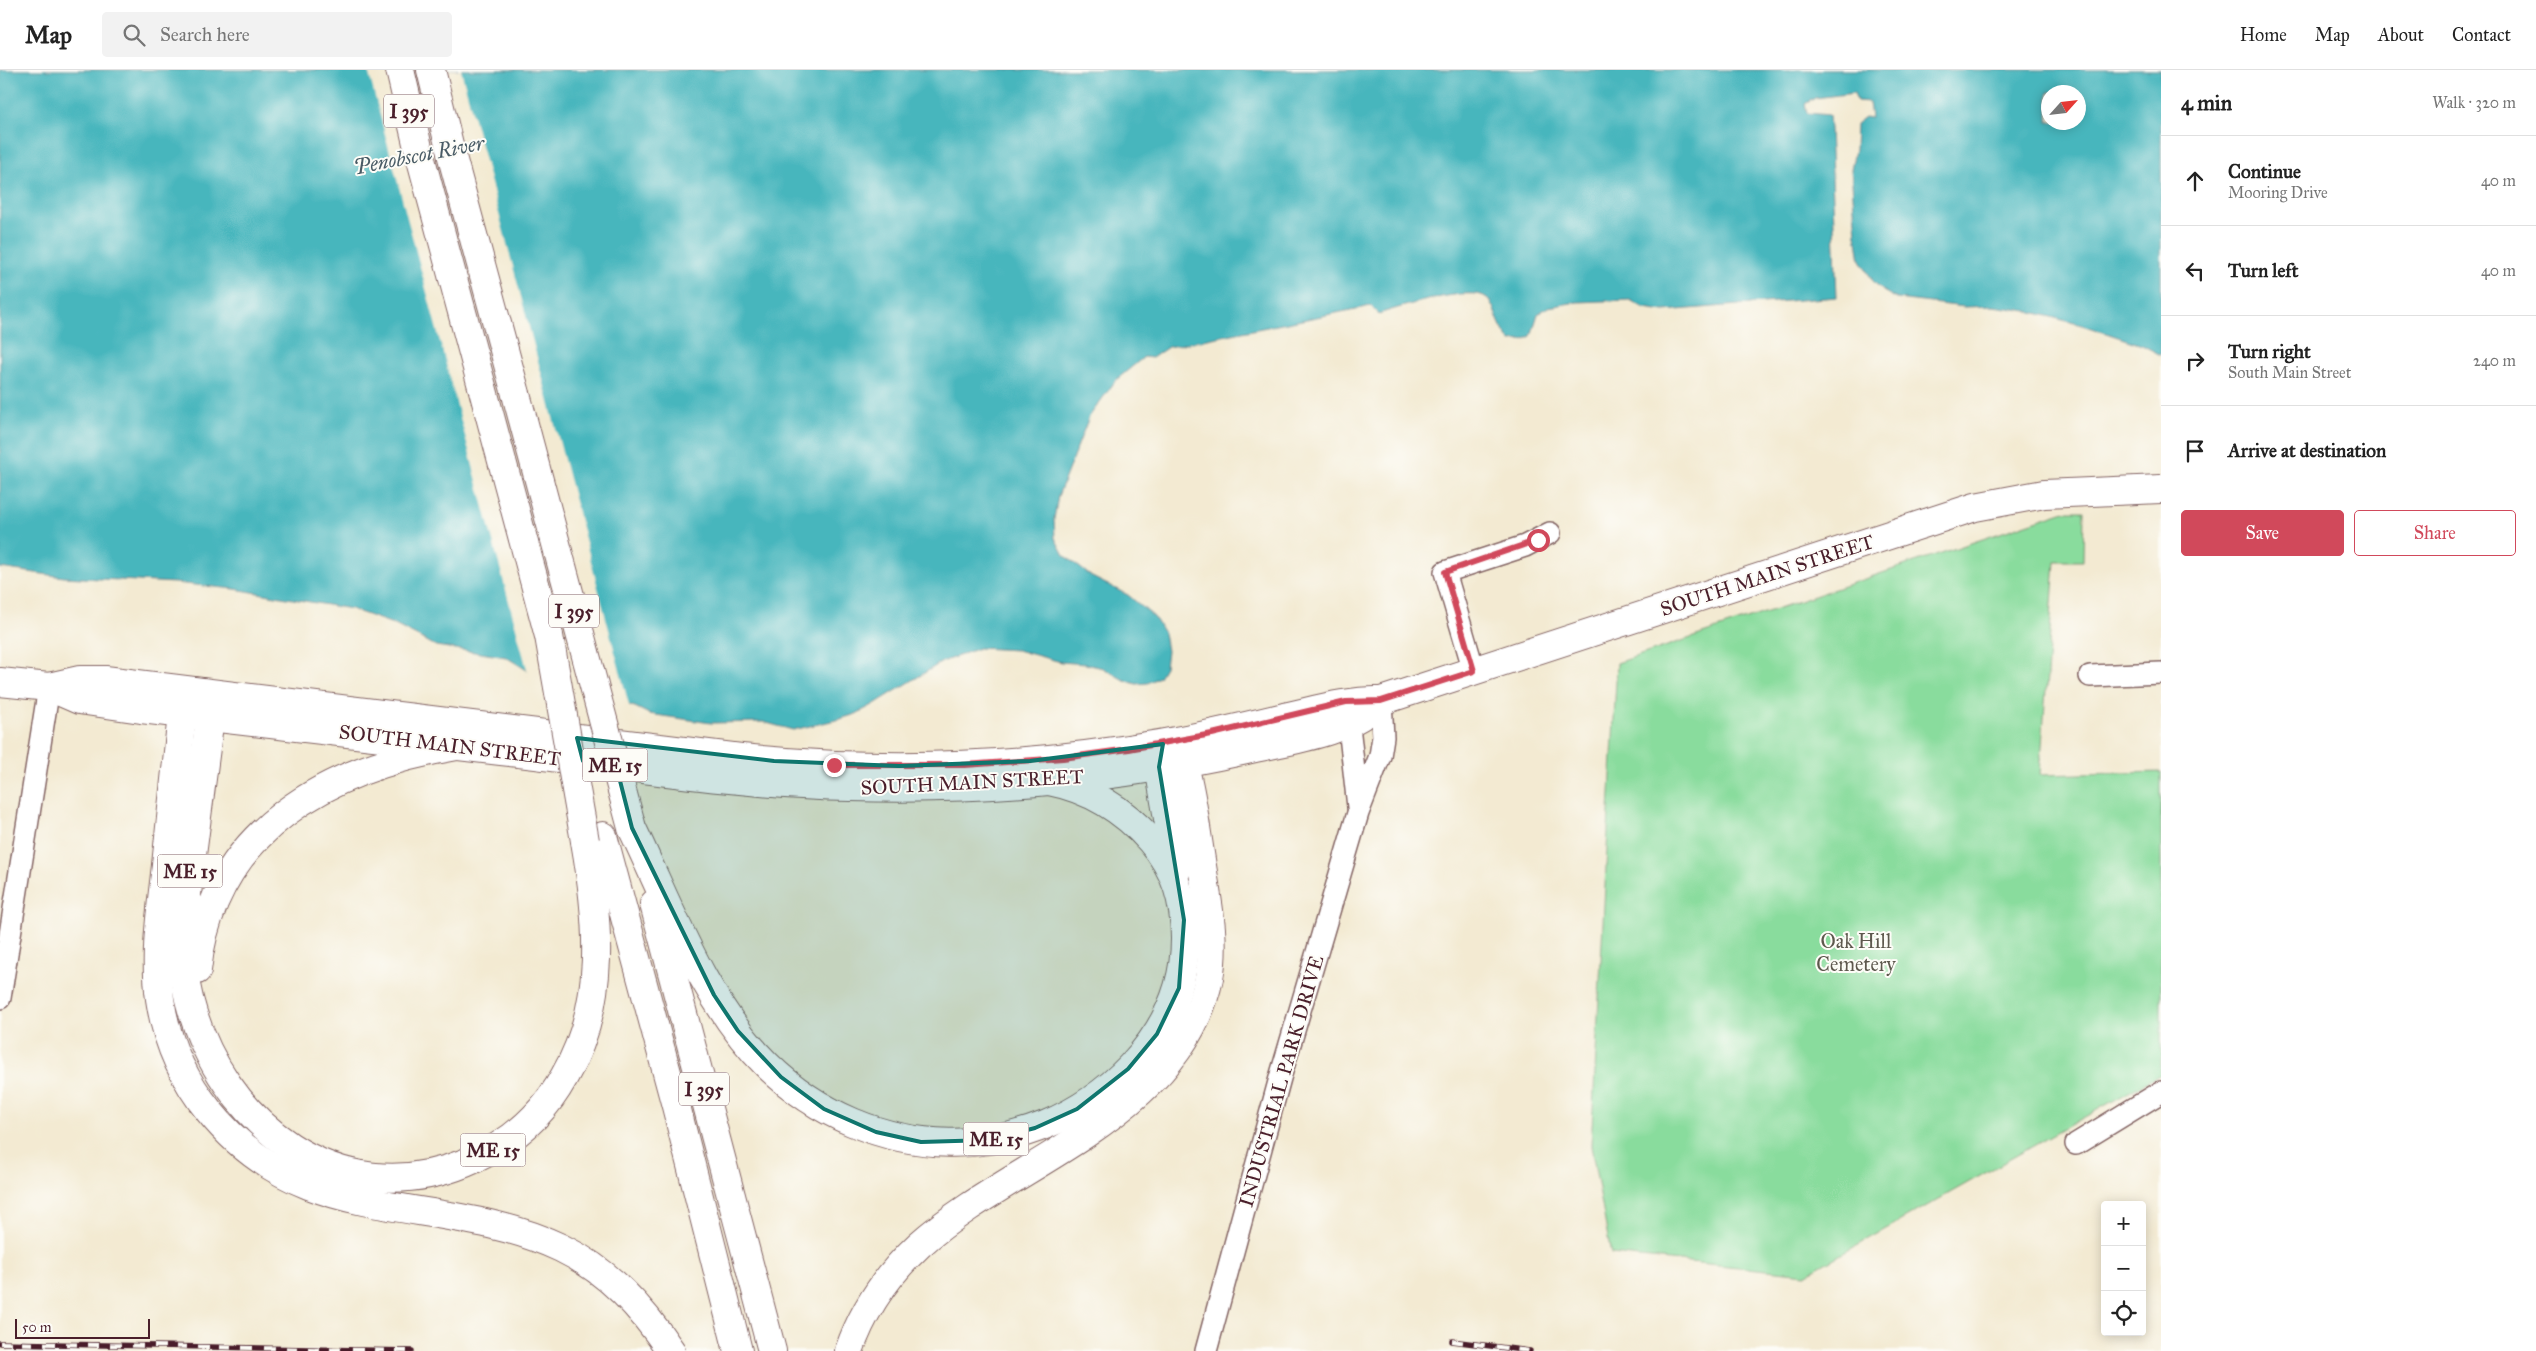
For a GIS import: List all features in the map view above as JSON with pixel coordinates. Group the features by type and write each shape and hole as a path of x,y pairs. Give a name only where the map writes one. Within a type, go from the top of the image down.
{"main road":[{"path":"391,70 419,152"},
{"name":"I 395","path":"400,70 419,152 550,636"},
{"name":"I 395","path":"431,70 455,166 772,1351"},
{"name":"SOUTH MAIN STREET","path":"197,704 741,758 826,764 965,765 1063,758 1170,754 1298,738 1347,712 1366,714 1381,701 1975,507 2044,494 2161,489"},
{"name":"ME 15","path":"197,704 184,959 189,998 206,1048 224,1082 258,1122 300,1153 327,1166 371,1176 416,1176 444,1170 487,1153 525,1126 551,1098 568,1070 587,1020 595,980 597,941 594,900 594,838 550,636"},
{"name":"SOUTH MAIN STREET","path":"0,682 49,688 71,681 92,679 197,704 457,746 739,780 818,786 936,788 1049,781 1170,754"},
{"path":"197,704 160,917 158,978 168,1035 182,1070 203,1104 228,1132 255,1156 304,1185 356,1200 497,1226 544,1241 579,1257 624,1291 644,1313 671,1351"},
{"path":"206,1048 196,990 199,952 218,895 246,852 289,809 333,782 385,763 457,746"},
{"path":"1170,754 1182,900"},
{"path":"849,1351 874,1300 894,1272 920,1245 972,1206 1118,1110 1156,1074 1185,1037 1205,992 1212,946 1208,900 1170,754"},
{"name":"ME 15","path":"632,828 714,995 738,1031 766,1064 811,1100 850,1123 884,1134 922,1142 973,1142 1028,1130 1078,1109 1116,1080 1149,1046 1173,1004 1179,988 1185,955 1182,900 1159,850 1135,824 1112,806 1088,793 1049,781"},
{"name":"I 395","path":"594,838 676,1106 738,1351"}],"street":[{"path":"1474,671 1445,572 1525,546 1550,533"},
{"path":"2090,676 2161,673"},
{"path":"0,998 49,688"},
{"name":"INDUSTRIAL PARK DRIVE","path":"1206,1351 1280,1078 1358,812 1376,766 1382,744 1384,727 1381,701"},
{"name":"INDUSTRIAL PARK DRIVE","path":"1347,712 1358,812"},
{"path":"2076,1144 2161,1092"}],"highlighted area":[{"path":"577,738 774,761 899,766 1030,761 1163,744 1159,767 1184,920 1179,988 1157,1034 1128,1069 1077,1109 1035,1128 989,1140 921,1142 876,1132 824,1109 781,1077 738,1031 714,995 632,828 616,765 583,761"}],"green space":[{"name":"Oak Hill Cemetery","path":"2065,511 2084,511 2083,561 2055,561 2040,775 2161,772 2161,1074 1806,1274 1611,1254 1591,1146 1617,663"}],"water":[{"name":"Penobscot River","path":"0,70 2161,70 2161,355 2142,345 2082,325 2028,311 1993,306 1965,307 1897,299 1883,291 1873,281 1860,260 1856,235 1851,169 1855,150 1856,124 1865,117 1871,118 1869,102 1857,101 1854,93 1815,98 1805,104 1807,113 1829,115 1837,297 1664,311 1644,308 1630,300 1577,302 1548,307 1538,314 1531,336 1523,340 1511,341 1502,329 1487,298 1479,294 1451,295 1378,314 1371,306 1168,347 1152,358 1144,357 1116,380 1089,417 1058,496 1054,519 1055,538 1064,555 1092,577 1128,595 1154,617 1164,633 1167,651 1165,667 1159,677 1148,683 1136,684 1122,679 1103,668 1086,664 1061,662 1017,650 979,648 942,662 873,705 856,714 840,719 793,730 763,722 711,723 649,714 635,707 574,691 530,672 506,657 436,646 393,624 351,609 235,589 175,583 64,577 0,568"}],"pier":[{"path":"368,70 461,70 630,709 573,693 528,673"}],"railway":[{"path":"1452,1341 1530,1351"},
{"path":"0,1343 412,1351"}],"route":[{"path":"834,765 965,765 1063,758 1191,739 1346,702 1363,700 1381,701 1474,671 1445,572 1538,540"}]}
